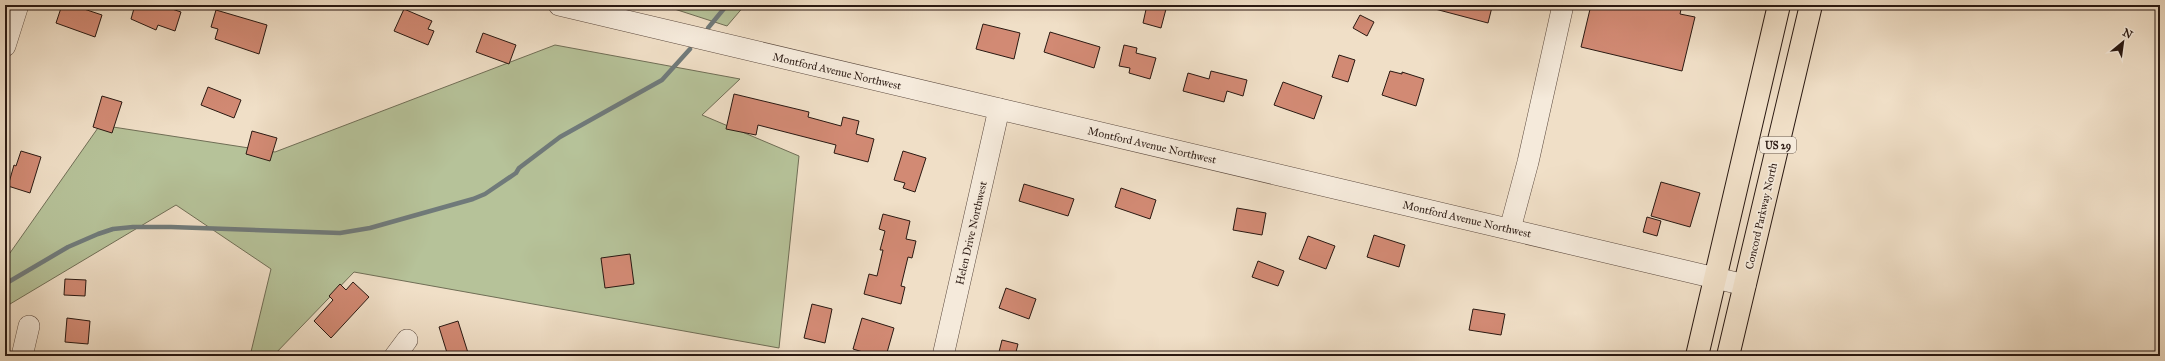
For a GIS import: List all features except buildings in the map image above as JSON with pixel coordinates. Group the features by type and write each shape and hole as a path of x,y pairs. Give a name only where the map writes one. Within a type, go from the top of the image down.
{"highway":[{"name":"US 29","path":"1697,356 1714,277 1779,5"},
{"name":"Concord Parkway North","path":"1728,356 1811,5"}],"street":[{"path":"5,46 18,5"},
{"name":"Montford Avenue Northwest","path":"559,5 1745,285"},
{"path":"1510,229 1528,162 1563,5"},
{"name":"Helen Drive Northwest","path":"943,356 999,109"},
{"path":"22,356 29,326"}],"green space":[{"path":"662,5 745,5 727,26"},
{"path":"555,45 740,79 702,115 799,156 779,348 354,272 273,356 250,356 271,269 176,205 5,307 5,260 100,125 275,152"}],"waterway":[{"path":"708,28 727,5"},
{"path":"5,284 68,247 113,229 133,227 171,227 340,233 370,228 473,199 485,194 516,173 519,168 560,137 662,80 690,49"}]}
